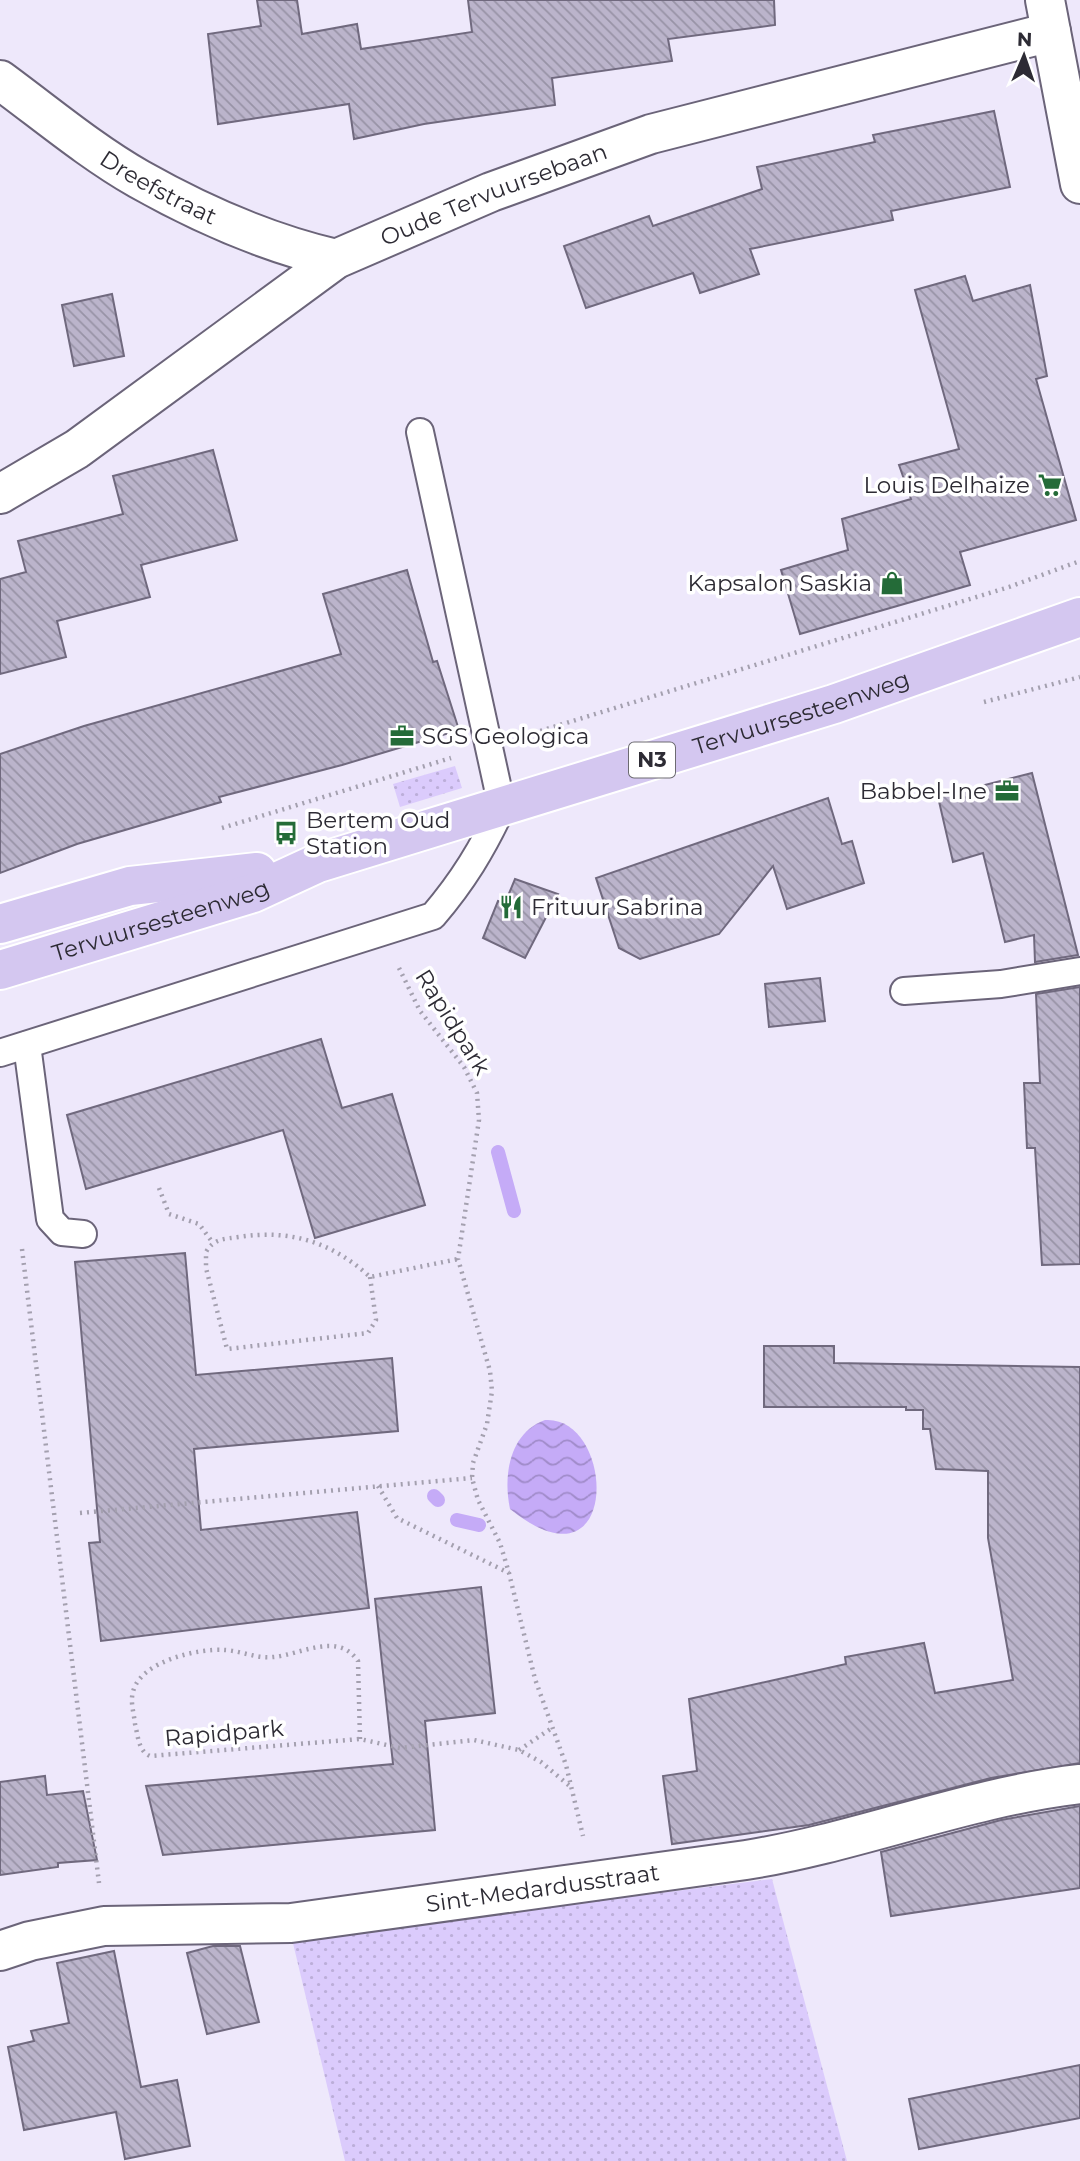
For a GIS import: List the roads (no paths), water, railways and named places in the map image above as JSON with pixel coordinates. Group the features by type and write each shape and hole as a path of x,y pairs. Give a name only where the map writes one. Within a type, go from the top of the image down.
{"main road":[{"name":"Tervuursesteenweg","path":"0,970 253,893 318,863 834,704 1080,617"},
{"name":"Tervuursesteenweg","path":"0,924 130,886 212,879 318,863"}],"street":[{"path":"1048,16 1080,184"},
{"name":"Oude Tervuursebaan","path":"0,494 77,449 336,258 491,191 651,134 1048,16"},
{"name":"Dreefstraat","path":"0,80 138,178 274,242 336,258"},
{"name":"Sint-Medardusstraat","path":"0,1951 30,1941 104,1926 291,1923 804,1851 989,1802 1080,1784"}],"lane":[{"path":"0,1053 433,916 464,880 481,852 502,807 420,432"},
{"path":"904,991 1001,984 1080,971"},
{"path":"27,1045 50,1219 62,1232 83,1234"}],"water":[{"path":"545,1420 568,1426 585,1444 595,1470 596,1496 589,1519 573,1532 547,1531 510,1509 507,1483 511,1457 523,1435"}],"waterway":[{"path":"498,1152 514,1211"},
{"path":"434,1496 438,1500"},
{"path":"457,1520 479,1525"}],"place":[{"name":"Louis Delhaize","path":"1050,485"},
{"name":"Kapsalon Saskia","path":"892,583"},
{"name":"SGS Geologica","path":"402,736"},
{"name":"Babbel-Ine","path":"1007,791"},
{"name":"Bertem Oud Station","path":"286,833"},
{"name":"Frituur Sabrina","path":"511,907"}]}
